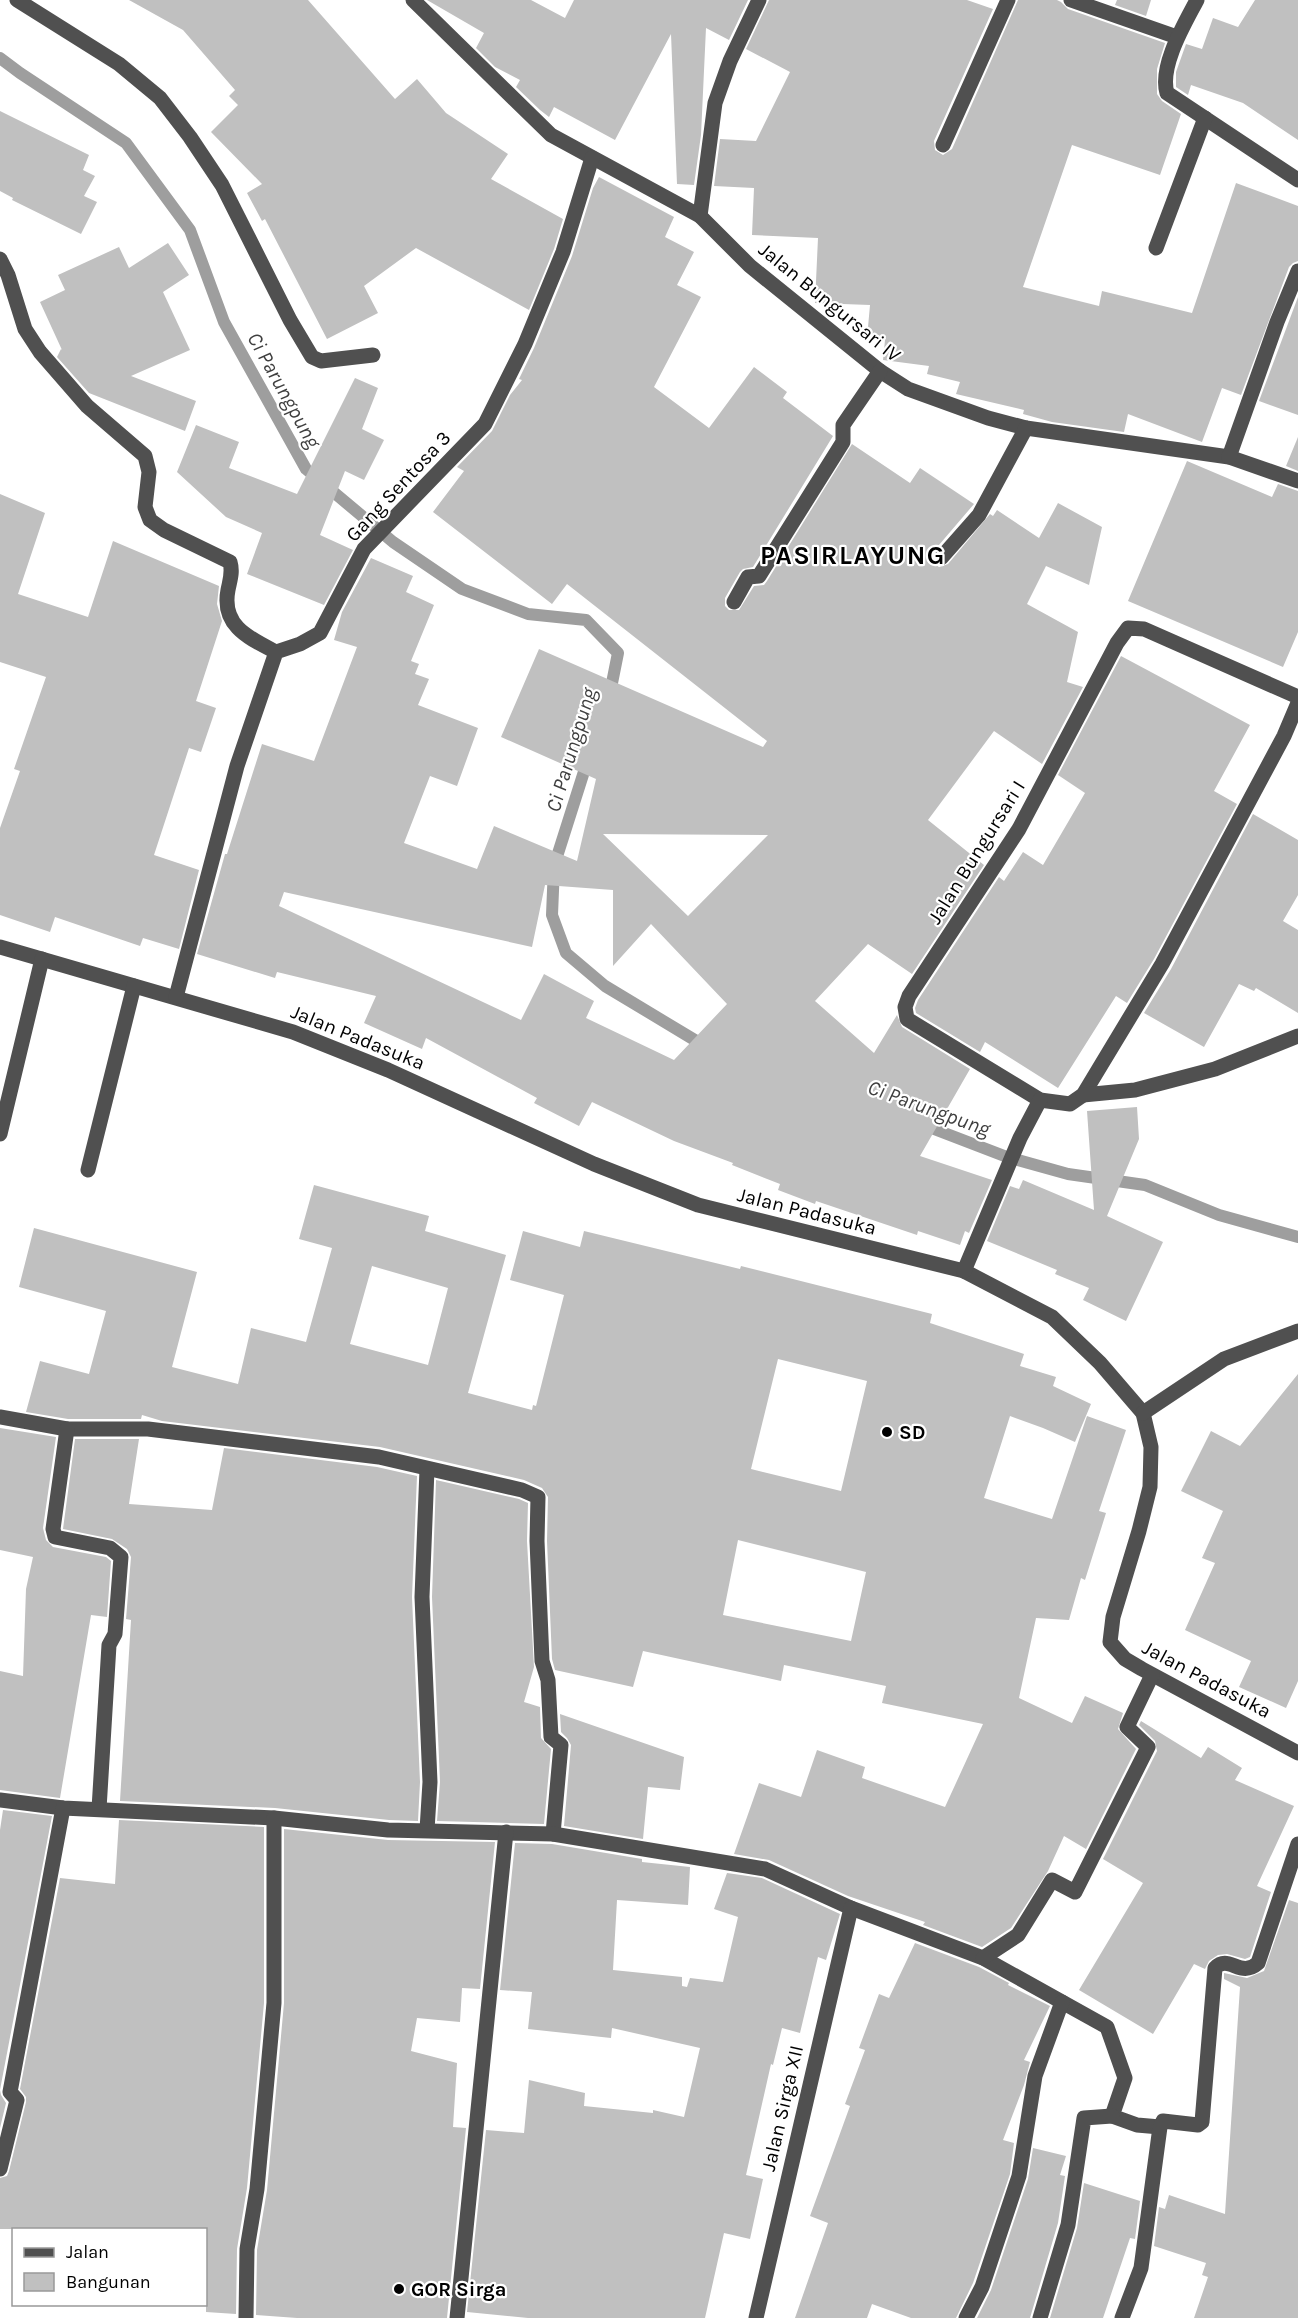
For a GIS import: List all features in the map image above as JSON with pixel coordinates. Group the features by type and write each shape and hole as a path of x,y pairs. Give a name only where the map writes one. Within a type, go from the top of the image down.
{"street":[{"path":"17,0 119,64 160,98 222,185 290,320 312,357 321,362 373,355"},
{"name":"Jalan Bungursari IV","path":"413,0 551,135 700,216 750,266 880,371 908,389 988,418 1026,428 1229,457 1298,481"},
{"path":"700,216 715,103 730,61 759,0"},
{"path":"943,145 1008,0"},
{"path":"1071,0 1177,38"},
{"path":"1197,0 1177,38 1166,75 1167,93 1298,180"},
{"path":"1156,248 1205,118"},
{"name":"Gang Sentosa 3","path":"276,652 300,644 320,633 364,549 485,424 525,344 563,252 592,158"},
{"path":"0,259 8,275 25,329 40,352 87,406 145,456 149,472 145,507 150,520 230,562 232,575 227,601 228,610 236,627 253,640 276,652 237,766 176,998"},
{"path":"1229,457 1298,271"},
{"path":"734,603 748,577 759,576 780,544 843,442 843,425 880,371"},
{"path":"941,558 979,515 1026,428"},
{"name":"Jalan Bungursari I","path":"1298,697 1144,629 1128,628 1117,643 1019,829 909,996 905,1007 907,1020 1040,1100 1070,1104 1083,1095 1136,1090 1215,1069 1298,1036"},
{"path":"1083,1095 1162,964 1291,740 1298,703"},
{"name":"Jalan Padasuka","path":"0,946 292,1032 388,1070 594,1164 698,1205 964,1271 1052,1317 1100,1363 1143,1413 1151,1447 1150,1487 1113,1617 1110,1642 1125,1659 1152,1675 1298,1753"},
{"path":"0,1134 42,959"},
{"path":"88,1170 134,986"},
{"path":"964,1271 1020,1138 1040,1100"},
{"path":"1143,1413 1224,1359 1298,1330"},
{"path":"0,1417 68,1429 148,1429 379,1457 522,1490 538,1497 537,1541 542,1661 548,1680 551,1737 561,1745 553,1834"},
{"path":"68,1429 53,1529 54,1537 111,1548 121,1557 115,1634 109,1645 99,1809"},
{"path":"427,1468 422,1597 430,1782 427,1830"},
{"path":"983,1958 1018,1935 1052,1880 1075,1892 1148,1747 1127,1727 1152,1675"},
{"path":"0,1800 63,1808 274,1818 388,1830 553,1834 765,1869 851,1908 983,1958 1107,2027 1125,2078 1112,2116"},
{"path":"0,2169 17,2100 10,2092 63,1808"},
{"path":"246,2318 247,2249 257,2189 274,2003 274,1818"},
{"path":"457,2318 506,1832"},
{"path":"1122,2318 1141,2268 1160,2127 1163,2121 1198,2125 1202,2122 1215,1968 1226,1962 1244,1970 1251,1969 1258,1963 1298,1845"},
{"name":"Jalan Sirga XII","path":"756,2318 851,1908"},
{"path":"966,2318 982,2287 1019,2176 1035,2076 1062,2002"},
{"path":"1041,2318 1068,2225 1084,2118 1112,2116 1137,2125 1160,2127"}],"building":[{"path":"129,0 308,0 395,99 417,79 446,113 508,154 491,179 563,219 554,249 529,310 416,248 364,286 378,313 327,339 265,219 262,221 247,193 262,184 211,132 238,105 229,96 235,90 183,30"},
{"path":"427,0 531,0 565,18 574,0 748,0 729,40 706,28 701,135 694,185 677,184 671,34 615,140 554,107 549,117 516,87 520,80 495,67 476,48 484,33"},
{"path":"769,0 967,0 993,9 934,141 935,150 943,155 952,149 1018,0 1057,0 1068,9 1165,43 1157,69 1157,94 1162,101 1181,114 1160,175 1072,145 1023,287 1099,306 1102,291 1192,313 1236,183 1298,206 1298,261 1289,267 1241,395 1222,388 1202,442 1128,414 1124,432 1052,422 1023,414 1024,410 956,394 960,382 927,374 929,366 883,360 885,340 867,338 870,305 815,303 818,238 752,235 754,188 714,186 720,139 756,141 790,72 746,49"},
{"path":"1117,0 1151,0 1146,16 1115,5"},
{"path":"1255,0 1298,0 1298,140 1243,103 1191,85 1188,95 1176,87 1176,72 1186,44 1202,49 1213,18 1238,27"},
{"path":"0,111 89,155 83,170 95,176 84,196 97,202 81,234 12,200 13,198 0,191"},
{"path":"599,177 674,217 665,237 694,252 677,285 701,297 654,387 709,428 754,367 787,392 783,398 833,436 753,567 740,572 725,598 725,606 729,610 739,610 754,586 764,585 767,581 852,444 910,483 920,468 974,504 933,552 932,562 939,567 948,564 990,514 993,516 997,510 1039,538 1058,503 1102,527 1089,585 1046,566 1027,604 1078,632 1067,682 1083,687 1042,764 994,731 928,820 984,865 912,974 868,944 815,1001 874,1053 897,1015 902,1027 970,1069 920,1156 992,1180 969,1233 965,1231 960,1245 918,1231 917,1235 816,1201 815,1204 778,1190 780,1184 674,1141 592,1102 579,1126 534,1103 537,1098 426,1038 422,1049 364,1023 376,996 277,972 275,978 197,954 225,854 227,854 262,744 314,761 357,647 334,640 342,612 371,558 413,576 406,592 434,605 411,661 419,664 415,674 429,679 418,705 478,728 457,786 430,776 404,843 477,869 494,826 577,861 596,779 501,737 539,649 763,747 767,741 567,584 552,604 433,512 464,471 457,467 492,431 510,395 522,380 519,379 572,256 593,188","holes":["603,834 768,835 688,916","545,885 613,890 613,966 651,924 727,1004 674,1060 586,1018 594,1001 544,974 521,1020 279,906 284,892 532,947"]},
{"path":"168,243 189,275 163,292 190,350 131,376 196,401 185,431 89,393 57,357 62,350 40,302 65,290 58,275 119,247 129,268"},
{"path":"1298,297 1298,415 1259,401"},
{"path":"355,378 378,388 362,429 384,440 364,480 345,471 320,535 353,550 324,605 247,574 262,533 226,517 177,472 196,425 239,442 229,468 297,494"},
{"path":"1298,437 1298,471 1286,466"},
{"path":"1187,461 1272,497 1278,484 1298,491 1298,632 1283,667 1128,601"},
{"path":"0,494 45,513 18,594 88,617 113,541 219,586 217,604 222,621 196,701 216,708 201,752 189,748 154,855 199,870 179,949 143,938 140,946 55,917 50,932 0,915 0,828 20,771 14,769 46,677 0,662"},
{"path":"1121,656 1250,725 1214,791 1237,804 1154,959 1127,1003 1116,996 1058,1088 985,1042 980,1052 916,1013 915,1008 999,877 1004,881 1023,852 1043,865 1085,793 1058,775"},
{"path":"1253,814 1298,840 1298,895 1283,921 1298,930 1298,1013 1256,988 1254,991 1239,984 1204,1047 1144,1013 1171,969"},
{"path":"1137,1107 1139,1139 1107,1216 1163,1242 1126,1321 1083,1300 1089,1288 1055,1274 1057,1270 987,1241 1010,1186 1019,1189 1023,1180 1094,1210 1087,1111"},
{"path":"314,1185 429,1216 425,1231 506,1255 468,1393 532,1410 533,1405 536,1406 564,1295 510,1280 523,1231 580,1247 584,1231 740,1269 741,1266 932,1314 930,1323 1024,1354 1020,1366 1056,1377 1053,1386 1091,1404 1075,1442 1010,1416 984,1498 1052,1519 1087,1416 1126,1430 1099,1511 1106,1513 1085,1580 1081,1578 1069,1620 1036,1618 1019,1698 1072,1723 1085,1696 1123,1713 1118,1729 1136,1749 1086,1849 1064,1836 1048,1871 1011,1928 982,1947 923,1925 925,1922 848,1896 769,1860 734,1854 759,1783 801,1797 817,1750 865,1767 862,1778 945,1807 983,1724 882,1703 886,1686 784,1665 781,1681 643,1651 633,1687 555,1670 552,1659 547,1541 548,1497 542,1488 524,1480 380,1447 162,1421 142,1415 141,1419 68,1419 26,1412 40,1361 89,1374 106,1311 19,1287 34,1228 197,1272 172,1367 238,1384 251,1328 306,1342 332,1248 299,1239","holes":["372,1266 448,1288 428,1365 350,1344","778,1359 867,1381 841,1491 751,1469","738,1540 866,1572 851,1641 723,1615"]},
{"path":"1298,1374 1298,1681 1286,1708 1239,1687 1251,1661 1185,1630 1215,1563 1202,1558 1223,1511 1181,1491 1211,1431 1240,1446"},
{"path":"0,1428 56,1437 43,1528 46,1540 53,1547 106,1557 111,1561 107,1617 91,1615 60,1798 0,1790 0,1671 23,1676 26,1589 33,1557 0,1550"},
{"path":"75,1439 139,1439 129,1504 212,1510 224,1448 377,1467 417,1476 412,1597 420,1782 418,1821 275,1808 120,1801 131,1620 126,1619 131,1557 127,1549 112,1539 63,1529"},
{"path":"436,1480 528,1503 527,1541 534,1667 524,1702 540,1707 541,1738 551,1749 544,1824 437,1821 440,1782 432,1597"},
{"path":"560,1714 684,1757 680,1790 648,1787 643,1839 564,1826 571,1745 561,1732"},
{"path":"1141,1721 1201,1758 1208,1747 1242,1768 1235,1780 1294,1806 1257,1886 1271,1892 1250,1957 1245,1959 1227,1954 1218,1955 1209,1961 1205,1969 1194,1964 1153,2034 1079,1990 1143,1883 1103,1859 1157,1751 1155,1741 1139,1725"},
{"path":"3,1810 52,1816 0,2090 0,1830"},
{"path":"119,1820 264,1827 264,2003 247,2188 237,2249 236,2314 206,2312 207,2228 0,2229 0,2178 7,2176 9,2171 26,2102 26,2097 20,2089 60,1878 115,1884"},
{"path":"284,1829 388,1840 495,1842 480,1989 462,1988 460,2022 417,2018 411,2051 457,2063 453,2127 466,2128 447,2318 297,2318 256,2315 257,2250 267,2190 284,2003"},
{"path":"515,1843 552,1844 642,1859 642,1862 690,1867 688,1905 617,1900 613,1970 682,1977 682,1986 687,1987 690,1978 723,1982 738,1917 714,1909 727,1873 762,1878 840,1914 826,1960 818,1957 800,2033 782,2028 773,2065 771,2064 746,2175 763,2179 750,2239 724,2233 705,2318 528,2318 467,2312 486,2130 524,2133 529,2080 585,2093 584,2106 653,2113 653,2110 684,2117 700,2048 612,2028 611,2038 528,2029 532,1992 500,1990"},
{"path":"1289,1900 1298,1903 1298,2318 1194,2318 1208,2277 1202,2275 1206,2263 1154,2246 1159,2207 1165,2209 1169,2195 1225,2214 1240,1987 1224,1979 1224,1973 1247,1978 1264,1971"},
{"path":"915,1943 979,1967 1009,1983 1008,1985 1050,2006 1024,2060 1030,2062 1024,2085 1003,2140 1014,2143 1010,2174 973,2283 956,2318 911,2318 872,2304 867,2318 795,2318 828,2223 810,2216 850,2106 845,2104 865,2050 859,2048 879,1994 889,1998"},
{"path":"0,2090 6,2103 0,2128"},
{"path":"1033,2148 1066,2156 1060,2175 1065,2176 1058,2223 1030,2318 977,2318 991,2290 1028,2179"},
{"path":"1084,2183 1140,2201 1135,2239 1130,2238 1103,2318 1050,2318 1077,2228"}],"waterway":[{"name":"Ci Parungpung","path":"0,58 126,143 190,230 224,322 306,469 393,542 462,589 528,614 586,620 618,653 609,698"},
{"name":"Ci Parungpung","path":"588,759 554,866 552,915 566,953 605,986 708,1048"},
{"name":"Ci Parungpung","path":"921,1124 1007,1157 1068,1174 1145,1185 1219,1215 1298,1237"}],"place":[{"name":"SD","path":"887,1432"},
{"name":"GOR Sirga","path":"399,2289"}],"district":[{"name":"PASIRLAYUNG","path":"853,555"}]}
